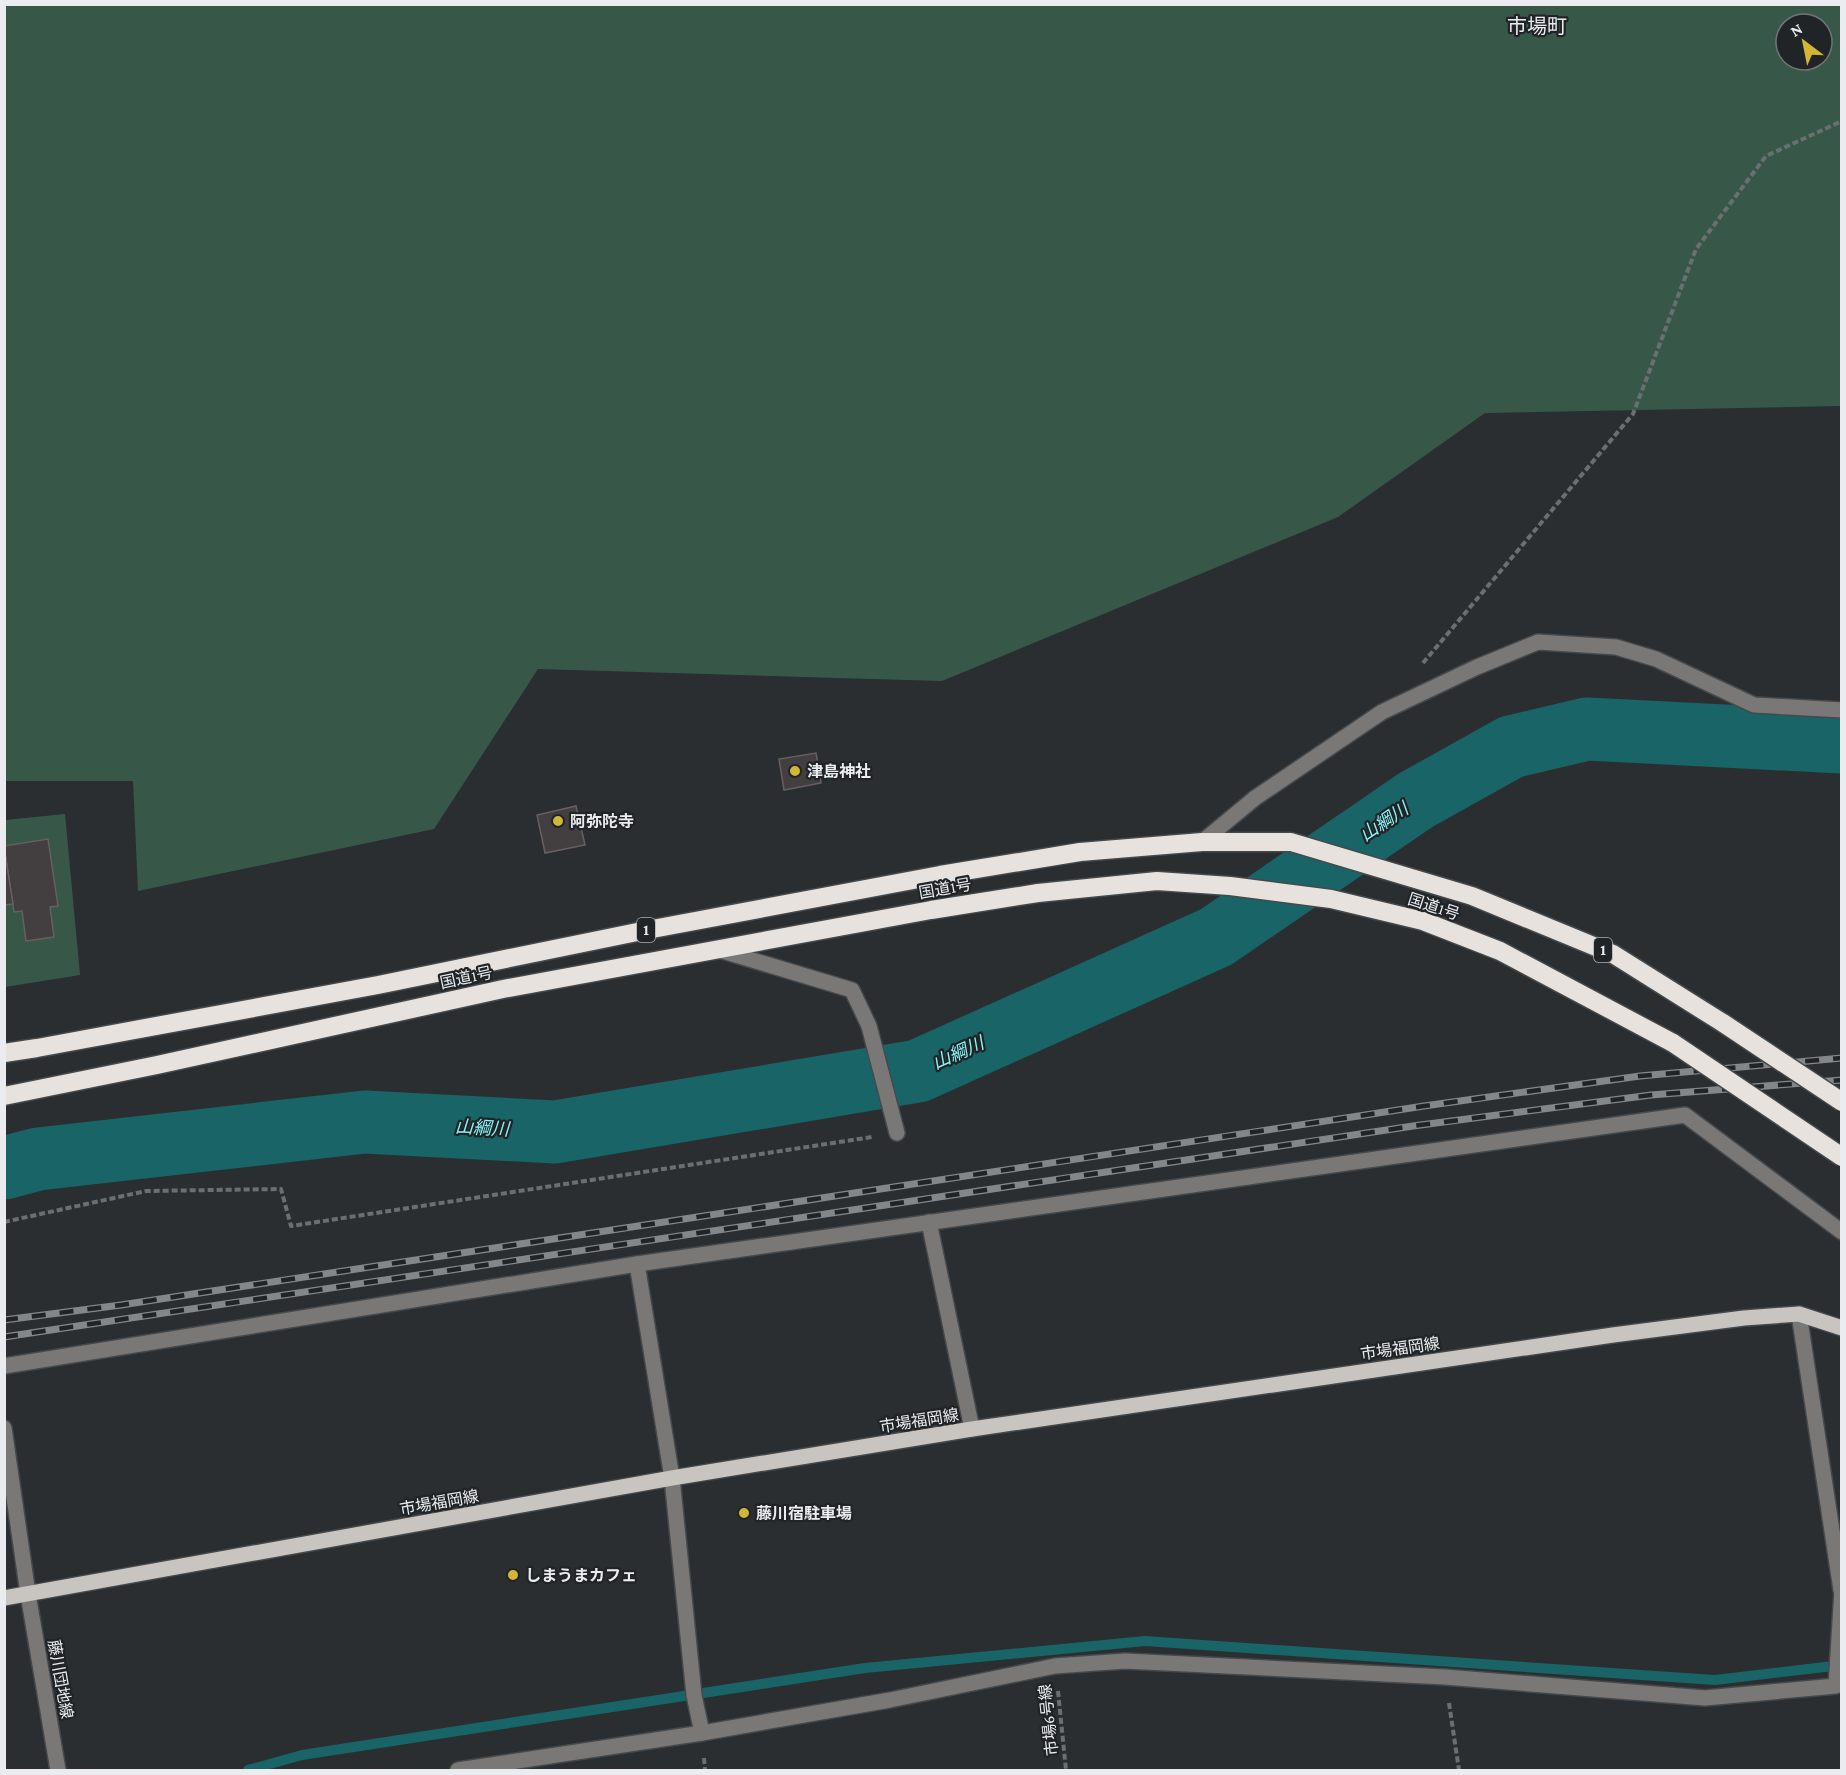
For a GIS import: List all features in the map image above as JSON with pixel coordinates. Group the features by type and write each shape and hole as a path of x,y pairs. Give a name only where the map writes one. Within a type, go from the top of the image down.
{"highway":[{"name":"国道1号","path":"4,1053 366,987 940,875 1080,852 1202,842 1291,842 1472,896 1613,954 1842,1102"},
{"name":"国道1号","path":"4,1096 503,989 931,910 1038,893 1157,881 1230,886 1331,899 1422,921 1500,951 1673,1043 1842,1158"}],"main road":[{"name":"市場福岡線","path":"4,1598 672,1478 972,1429 1613,1335 1744,1318 1799,1314 1842,1328"}],"street":[{"path":"1202,842 1255,798 1382,712 1477,667 1538,642 1616,647 1656,659 1754,705 1842,710"},
{"path":"719,950 852,990 869,1026 897,1133"},
{"path":"4,1366 637,1264 1685,1115 1842,1232"},
{"path":"929,1222 972,1429"},
{"path":"637,1264 672,1478 694,1695 702,1733"},
{"path":"458,1770 702,1733 890,1700 1055,1666 1125,1661 1445,1677 1704,1698 1836,1686 1841,1590 1799,1314"},
{"name":"藤川団地線","path":"4,1428 28,1594 58,1770"}],"path":[{"path":"1420,667 1633,414 1695,249 1766,156 1842,121"},
{"path":"4,1222 146,1191 281,1189 291,1226 897,1133"},
{"name":"市場6号線","path":"1055,1666 1066,1770"},
{"path":"1445,1677 1459,1770"}],"green space":[{"path":"4,5 1841,5 1841,406 1485,413 1338,517 942,681 538,669 434,829 138,891 133,781 5,781"},
{"path":"65,814 80,975 5,987 5,820"}],"building":[{"path":"816,753 821,783 784,790 779,759"},
{"path":"576,806 585,845 545,853 537,815"},
{"path":"48,839 58,906 50,907 54,937 26,941 22,911 14,912 4,846"},
{"path":"4,847 13,904 4,905"}],"waterway":[{"name":"山綱川","path":"4,1168 38,1159 365,1122 555,1132 918,1071 1216,937 1416,800 1511,747 1587,729 1842,742"},
{"path":"248,1770 302,1755 865,1668 1145,1641 1715,1680 1842,1665"}],"railway":[{"path":"4,1320 121,1305 1424,1106 1640,1076 1842,1058"},
{"path":"4,1337 1413,1126 1651,1095 1842,1080"}],"place":[{"name":"津島神社","path":"795,771"},
{"name":"阿弥陀寺","path":"558,821"},
{"name":"藤川宿駐車場","path":"744,1513"},
{"name":"しまうまカフェ","path":"513,1575"}],"district":[{"name":"市場町","path":"1537,26"}]}
